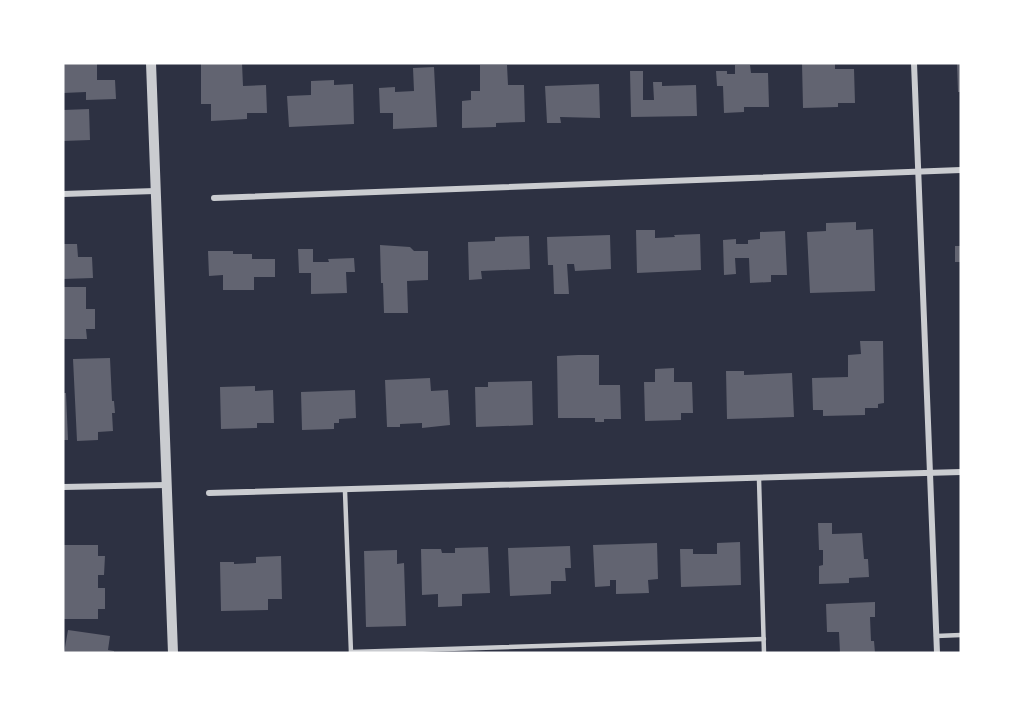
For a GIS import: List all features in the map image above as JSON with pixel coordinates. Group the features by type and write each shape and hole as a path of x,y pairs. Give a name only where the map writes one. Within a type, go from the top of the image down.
{"street":[{"path":"150,63 172,653"},
{"path":"914,63 937,653"},
{"path":"214,198 961,170"},
{"path":"63,194 155,191"},
{"path":"209,493 961,472"},
{"path":"63,487 166,485"}],"lane":[{"path":"759,479 764,653"},
{"path":"345,491 351,653 764,639"},
{"path":"936,636 961,635"}],"building":[{"path":"63,63 97,63 97,80 115,80 116,99 86,100 86,92 63,93"},
{"path":"201,63 242,63 243,86 266,85 267,113 247,113 247,119 211,121 211,104 201,104"},
{"path":"802,63 835,63 835,69 854,69 855,103 838,103 838,107 803,108"},
{"path":"961,63 961,92 958,92 957,64"},
{"path":"480,65 507,65 508,85 524,85 525,122 496,123 496,127 462,128 462,101 471,100 471,91 480,91"},
{"path":"735,65 750,65 751,73 768,73 769,107 744,107 744,112 724,113 723,86 717,86 716,71 735,74"},
{"path":"434,67 437,127 393,129 393,113 380,113 379,88 395,87 395,92 414,91 413,68"},
{"path":"630,71 643,71 643,100 654,100 653,82 662,82 662,86 696,85 697,116 631,117"},
{"path":"334,80 334,85 353,84 354,124 289,127 287,96 311,95 311,81"},
{"path":"599,84 600,118 560,117 561,123 547,123 545,86"},
{"path":"89,109 90,140 63,141 63,110"},
{"path":"856,222 856,230 873,229 875,291 810,293 807,232 826,231 826,223"},
{"path":"636,230 655,230 655,238 700,234 701,270 637,273"},
{"path":"785,231 787,275 771,275 771,282 750,283 749,258 735,258 736,274 724,275 723,240 736,239 736,244 748,244 748,240 760,239 760,232"},
{"path":"610,235 611,269 575,271 574,264 567,264 569,294 554,294 553,265 548,265 547,237"},
{"path":"529,236 530,269 481,271 482,279 469,280 468,242 495,241 495,237"},
{"path":"63,244 77,244 78,257 92,257 93,278 63,279"},
{"path":"380,245 428,251 428,280 407,281 408,313 384,313"},
{"path":"955,246 961,246 961,262 955,262"},
{"path":"298,249 313,249 313,262 354,258 355,272 346,272 347,293 311,294 311,273 299,273"},
{"path":"208,251 233,251 233,254 252,254 252,259 275,259 275,277 254,277 254,290 223,290 223,275 209,276"},
{"path":"63,287 86,287 86,309 95,309 95,329 86,329 87,339 63,339"},
{"path":"860,341 883,341 884,403 878,404 878,408 865,408 865,415 823,416 823,410 813,410 812,378 848,377 848,355 861,354"},
{"path":"599,355 599,385 620,385 621,419 604,419 604,422 595,422 595,418 558,418 557,356"},
{"path":"110,358 112,401 114,401 115,413 112,413 113,431 98,432 98,440 77,441 73,359"},
{"path":"674,368 674,382 692,382 693,413 681,413 681,420 645,421 644,382 655,382 655,369"},
{"path":"726,371 744,371 744,375 792,373 794,417 727,419"},
{"path":"430,378 431,391 448,390 450,425 422,428 422,423 387,427 385,380"},
{"path":"532,381 533,425 476,427 475,387 488,387 488,382"},
{"path":"255,386 255,391 273,390 274,423 257,423 257,428 221,429 220,387"},
{"path":"355,390 356,418 339,419 339,423 334,423 334,429 302,430 301,392"},
{"path":"63,393 66,393 68,440 63,440"},
{"path":"818,523 832,523 832,534 862,533 864,559 868,559 869,577 849,578 849,583 819,584 819,566 823,565 823,550 819,550"},
{"path":"740,542 741,585 681,587 680,549 693,549 693,554 717,554 717,543"},
{"path":"657,543 658,579 648,580 649,593 616,594 616,580 610,580 610,586 595,587 593,545"},
{"path":"63,545 98,545 98,556 105,556 104,575 98,575 98,588 105,588 105,609 98,609 98,619 63,619"},
{"path":"570,546 571,568 565,568 566,581 551,581 551,594 510,596 508,548"},
{"path":"488,547 490,593 462,594 462,606 438,607 438,594 422,595 421,549 441,549 442,553 455,553 455,548"},
{"path":"397,550 397,564 404,563 406,626 366,627 364,551"},
{"path":"281,556 282,599 268,599 268,610 221,611 220,562 256,563 256,557"},
{"path":"875,602 875,617 870,617 871,641 874,641 875,653 840,653 839,632 827,632 826,604"},
{"path":"68,630 110,636 108,650 114,653 64,653"}]}
